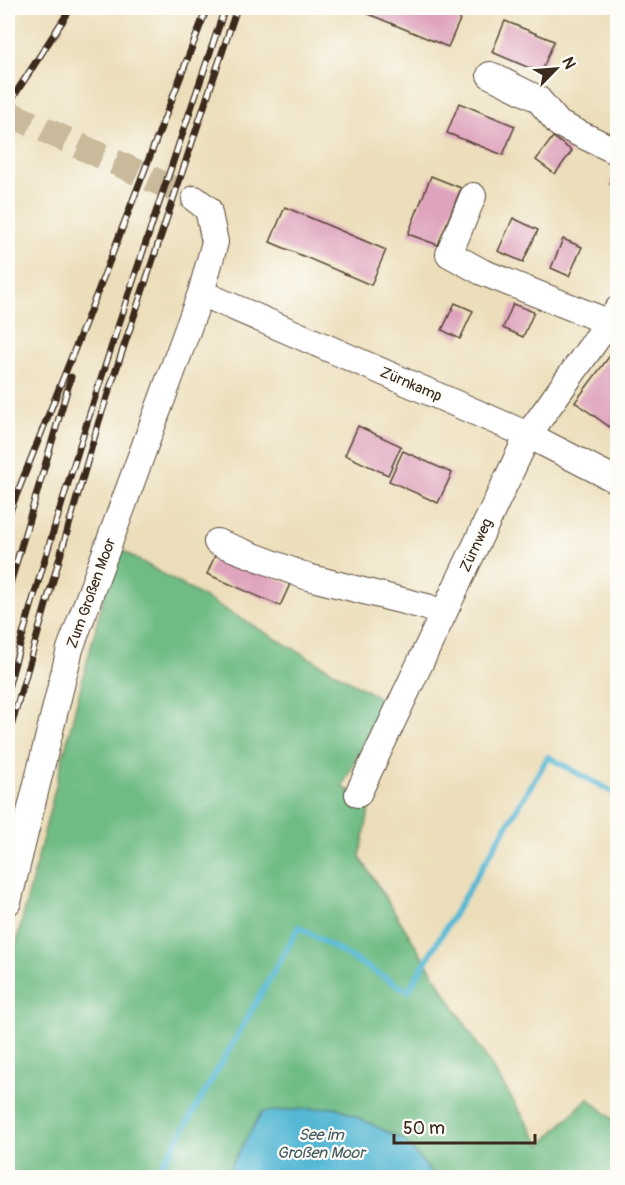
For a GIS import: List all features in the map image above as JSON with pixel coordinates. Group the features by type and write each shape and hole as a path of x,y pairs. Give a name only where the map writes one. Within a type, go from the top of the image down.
{"street":[{"path":"490,75 538,99 559,124 618,152"},
{"path":"473,196 449,254 482,272 613,316"},
{"name":"Zum Großen Moor","path":"8,902 70,649 201,293 215,242 208,209 195,199"},
{"name":"Zürnkamp","path":"201,293 528,435 618,481"},
{"name":"Zürnweg","path":"358,794 528,435 613,316"},
{"path":"217,542 308,577 443,614"}],"green space":[{"path":"116,547 385,701 342,787 371,800 360,857 541,1145 588,1098 617,1123 617,1177 435,1177 404,1140 262,1112 224,1177 8,1178 8,976"}],"water":[{"name":"See im Großen Moor","path":"336,1107 404,1140 435,1177 224,1177 262,1112"}],"building":[{"path":"354,8 465,8 448,47"},
{"path":"505,21 554,41 541,73 492,52"},
{"path":"459,103 515,126 503,155 447,133"},
{"path":"553,137 572,151 555,174 536,160"},
{"path":"618,173 618,189 610,183"},
{"path":"431,176 461,188 438,245 408,234"},
{"path":"285,207 386,250 371,285 270,242"},
{"path":"513,218 538,230 523,262 498,251"},
{"path":"563,239 582,247 569,276 551,268"},
{"path":"455,303 473,311 460,339 442,330"},
{"path":"513,304 534,312 523,337 503,328"},
{"path":"618,345 618,433 575,402"},
{"path":"358,426 401,446 388,475 345,455"},
{"path":"403,451 452,473 438,503 389,481"},
{"path":"217,551 290,584 280,606 207,574"}],"waterway":[{"path":"153,1178 181,1134 299,927 408,991 548,757 618,795"}],"tunnel":[{"path":"8,113 195,199"}],"railway":[{"path":"8,105 71,8"},
{"path":"8,516 207,8"},
{"path":"8,688 84,431 225,8"},
{"path":"8,737 99,421 237,8"},
{"path":"8,591 71,377"}]}
